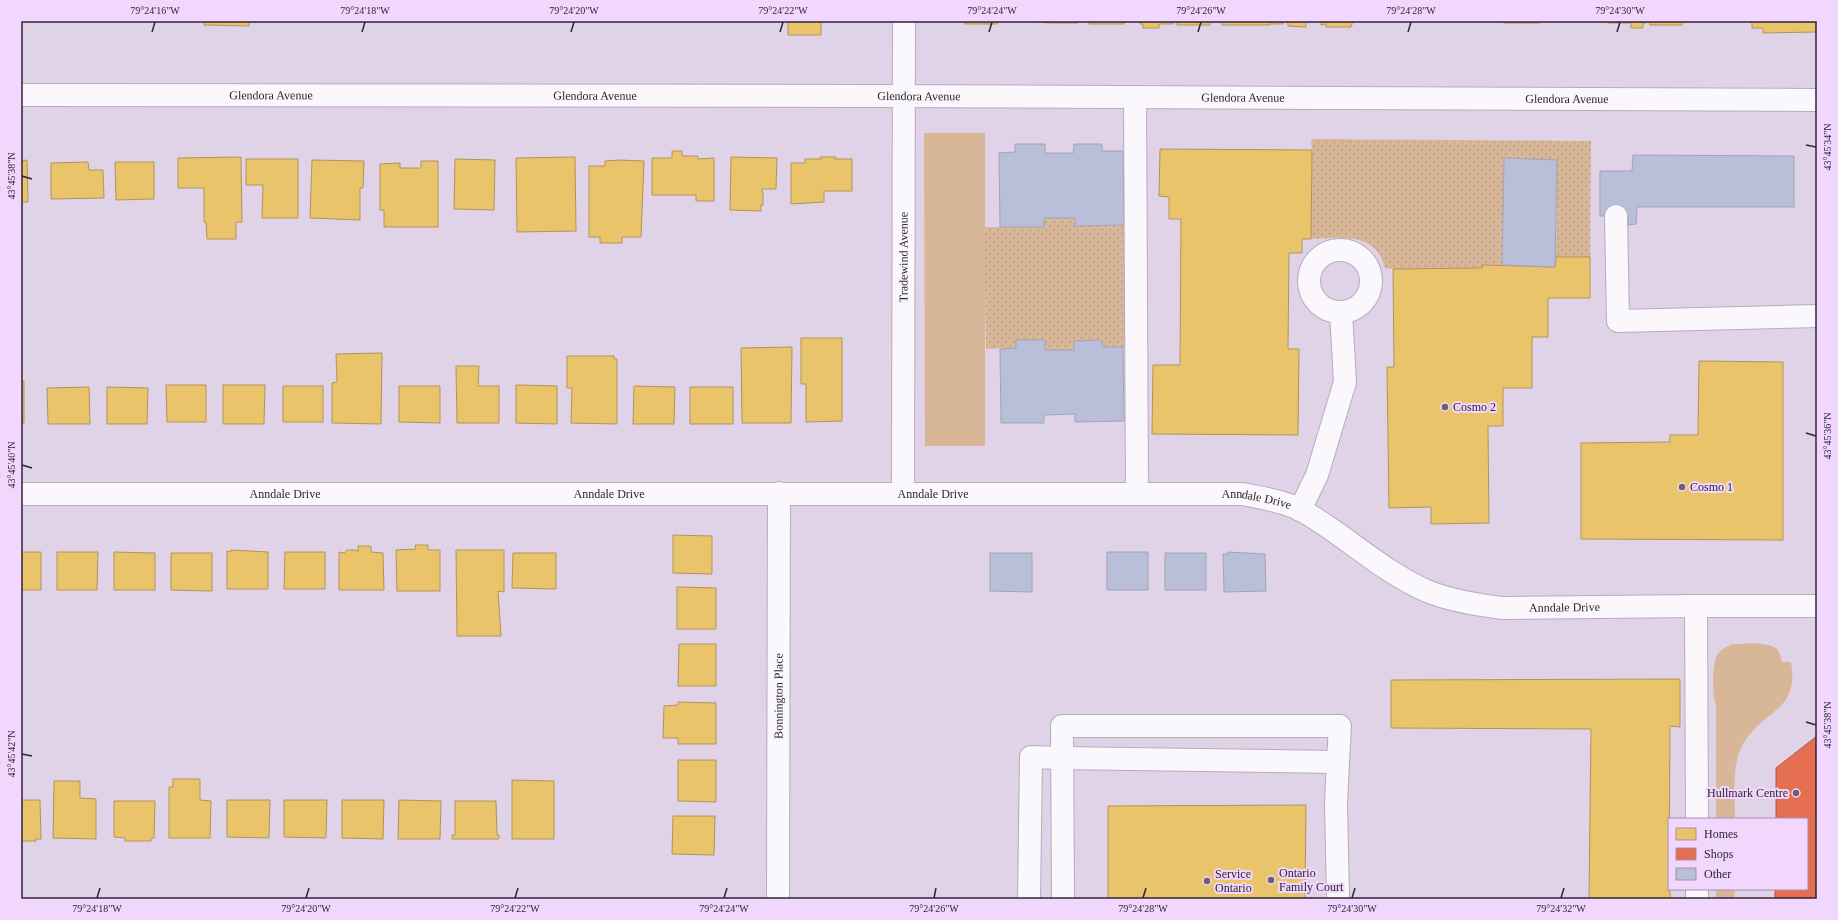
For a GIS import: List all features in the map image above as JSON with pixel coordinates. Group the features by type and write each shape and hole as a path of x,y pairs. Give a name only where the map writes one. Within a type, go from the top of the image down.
{"street":[{"name":"Tradewind Avenue","path":"903,493 904,21"},
{"name":"Glendora Avenue","path":"21,95 904,96 1817,100"},
{"path":"1135,97 1137,493"},
{"path":"1616,216 1618,321 1817,316"},
{"path":"1300,510 1316,475 1345,382 1341,312"},
{"name":"Bonnington Place","path":"778,899 779,493"},
{"name":"Anndale Drive","path":"21,494 1243,494 1266,499 1300,510 1402,578 1426,591 1477,605 1503,608 1817,606"},
{"path":"1696,606 1697,818"},
{"path":"1063,899 1062,726 1340,726 1336,803 1338,899"},
{"path":"1029,899 1031,757 1338,762"}],"shaded area":[{"path":"924,133 985,133 985,446 925,446"},
{"path":"1311,139 1591,141 1590,257 1556,257 1557,160 1504,159 1502,265 1483,265 1482,268 1385,268 1380,256 1365,242 1345,238 1311,239"},
{"path":"1044,218 1075,218 1075,226 1124,225 1126,347 1102,347 1102,340 1074,341 1074,350 1045,350 1045,340 1016,340 1016,348 986,349 984,227 1044,227"},
{"path":"1732,644 1763,644 1774,647 1779,651 1782,662 1791,662 1792,678 1790,691 1785,701 1751,733 1743,744 1739,753 1734,781 1735,818 1716,818 1716,705 1713,672 1715,659 1725,647"},
{"path":"1716,890 1735,890 1734,899 1716,899"}],"building: Homes":[{"path":"204,21 249,21 249,26 204,25"},
{"path":"788,21 821,21 821,35 788,35"},
{"path":"965,21 997,21 997,24 965,24"},
{"path":"1030,21 1078,21 1078,23 1049,23"},
{"path":"1089,21 1124,21 1124,24 1089,24"},
{"path":"1140,21 1173,21 1173,24 1159,24 1159,28 1143,28 1143,24 1140,24"},
{"path":"1177,21 1210,21 1210,25 1177,25"},
{"path":"1222,21 1283,21 1283,24 1222,25"},
{"path":"1288,21 1306,21 1306,27 1288,26"},
{"path":"1321,21 1352,21 1352,25 1351,27 1326,27 1326,24 1321,25"},
{"path":"1504,21 1540,21 1540,23 1504,23"},
{"path":"1608,21 1646,21 1646,23 1643,23 1643,28 1631,28 1631,23 1608,23"},
{"path":"1650,21 1682,21 1682,25 1650,25"},
{"path":"1752,21 1817,21 1817,32 1763,33 1763,28 1752,28"},
{"path":"1160,149 1312,150 1311,239 1302,239 1302,253 1289,253 1288,349 1299,349 1298,435 1152,434 1153,365 1180,365 1181,219 1169,219 1169,197 1159,196"},
{"path":"672,151 682,151 682,156 698,156 698,159 714,158 714,201 696,201 696,195 652,195 652,158 672,158"},
{"path":"241,157 242,222 236,222 236,239 207,239 206,222 204,222 204,188 178,188 178,158"},
{"path":"575,157 576,231 517,232 516,158"},
{"path":"731,157 777,158 776,189 762,189 763,205 761,205 761,211 730,210"},
{"path":"820,157 852,159 852,191 824,191 824,202 791,204 791,163 805,163 805,159 821,159"},
{"path":"246,159 298,159 298,218 262,218 263,185 246,185"},
{"path":"455,159 495,160 494,210 454,209"},
{"path":"27,160 28,202 21,202 21,161"},
{"path":"312,160 364,161 363,188 360,188 360,220 310,218"},
{"path":"421,161 438,161 438,227 384,227 384,210 380,210 380,164 400,163 400,168 421,168"},
{"path":"605,161 644,161 641,237 622,237 622,243 600,243 600,237 589,237 589,166 605,166"},
{"path":"88,162 89,170 103,170 104,198 51,199 51,163"},
{"path":"115,162 154,162 154,199 116,200"},
{"name":"Cosmo 2","path":"1556,257 1590,257 1590,298 1548,298 1548,337 1532,337 1532,388 1503,388 1503,426 1488,426 1489,523 1431,524 1431,507 1389,508 1387,367 1394,367 1393,269 1482,268 1482,265 1555,267"},
{"path":"801,338 842,338 842,421 806,422 806,384 801,384"},
{"path":"792,347 791,423 742,423 741,348"},
{"path":"382,353 381,424 332,423 332,383 337,382 336,354"},
{"path":"567,356 614,356 614,359 617,359 617,424 571,423 572,388 567,388"},
{"name":"Cosmo 1","path":"1699,361 1783,362 1783,540 1581,539 1581,443 1670,442 1670,435 1698,435"},
{"path":"456,366 479,366 478,386 499,386 499,423 457,423"},
{"path":"21,381 24,381 24,423 21,423"},
{"path":"166,385 206,385 206,422 167,422"},
{"path":"223,385 265,385 264,424 223,424"},
{"path":"516,385 557,386 557,424 516,423"},
{"path":"283,386 323,386 323,422 283,422"},
{"path":"399,386 440,386 440,423 399,422"},
{"path":"634,386 675,387 674,424 633,424"},
{"path":"89,387 90,424 48,424 47,388"},
{"path":"107,387 148,388 147,424 107,424"},
{"path":"690,387 733,387 733,424 690,424"},
{"path":"673,535 712,536 712,574 673,573"},
{"path":"415,545 428,545 428,550 440,550 440,591 397,591 396,550 416,549"},
{"path":"358,546 371,546 371,552 383,553 384,590 339,590 339,552 344,553 347,550 356,550 358,552"},
{"path":"231,550 268,552 268,589 227,589 227,551 231,552"},
{"path":"456,550 504,550 504,592 498,591 501,636 457,636"},
{"path":"21,552 41,552 41,590 21,590"},
{"path":"57,552 98,552 97,590 57,590"},
{"path":"114,552 155,553 155,590 114,590"},
{"path":"285,552 325,552 325,589 284,589"},
{"path":"171,553 212,553 212,591 171,590"},
{"path":"513,553 556,553 556,589 512,588"},
{"path":"677,587 716,588 716,629 677,629"},
{"path":"679,644 716,644 716,686 678,686"},
{"path":"1680,679 1680,727 1670,726 1668,890 1670,890 1670,899 1589,899 1591,729 1391,728 1391,680"},
{"path":"678,702 716,703 716,744 678,744 678,738 663,738 664,706 678,705"},
{"path":"678,760 716,760 716,802 678,801"},
{"path":"173,779 200,779 200,800 211,801 210,838 169,838 169,787 173,787"},
{"path":"512,780 554,781 554,839 512,839"},
{"path":"54,781 80,781 80,798 96,799 96,839 53,838"},
{"path":"21,800 40,800 41,839 36,839 36,841 21,841"},
{"path":"227,800 270,800 269,838 227,837"},
{"path":"284,800 327,800 326,838 284,837"},
{"path":"342,800 384,800 383,839 342,838"},
{"path":"399,800 441,801 440,839 398,839"},
{"path":"114,801 155,801 154,838 151,838 151,841 125,841 125,838 114,837"},
{"path":"455,801 496,801 497,835 499,835 499,839 452,839 452,835 455,835"},
{"path":"1306,805 1305,899 1108,899 1108,806"},
{"path":"673,816 715,816 714,855 672,854"}],"building: Shops":[{"name":"Hullmark Centre","path":"1817,736 1817,899 1775,899 1775,890 1808,890 1808,818 1776,818 1776,768"}],"building: Other":[{"path":"1015,144 1045,144 1045,153 1073,153 1074,144 1102,144 1102,151 1123,151 1124,225 1075,226 1075,218 1044,218 1044,227 1000,227 999,153 1015,152"},
{"path":"1633,155 1794,156 1794,207 1637,207 1636,224 1628,225 1628,217 1600,216 1600,171 1632,171"},
{"path":"1504,158 1557,160 1555,267 1502,265"},
{"path":"1016,340 1045,340 1045,350 1074,350 1074,341 1102,340 1102,347 1123,347 1124,421 1075,422 1075,414 1044,415 1044,423 1001,423 1000,349 1016,348"},
{"path":"1107,552 1148,552 1148,590 1107,590"},
{"path":"1228,552 1265,554 1266,591 1224,592 1223,554 1228,554"},
{"path":"990,553 1032,553 1032,592 990,591"},
{"path":"1165,553 1206,553 1206,590 1165,590"}],"place":[{"name":"Cosmo 2","path":"1445,407"},
{"name":"Cosmo 1","path":"1682,487"},
{"name":"Hullmark Centre","path":"1796,793"},
{"name":"Ontario Family Court","path":"1271,880"},
{"name":"Service Ontario","path":"1207,881"}]}
